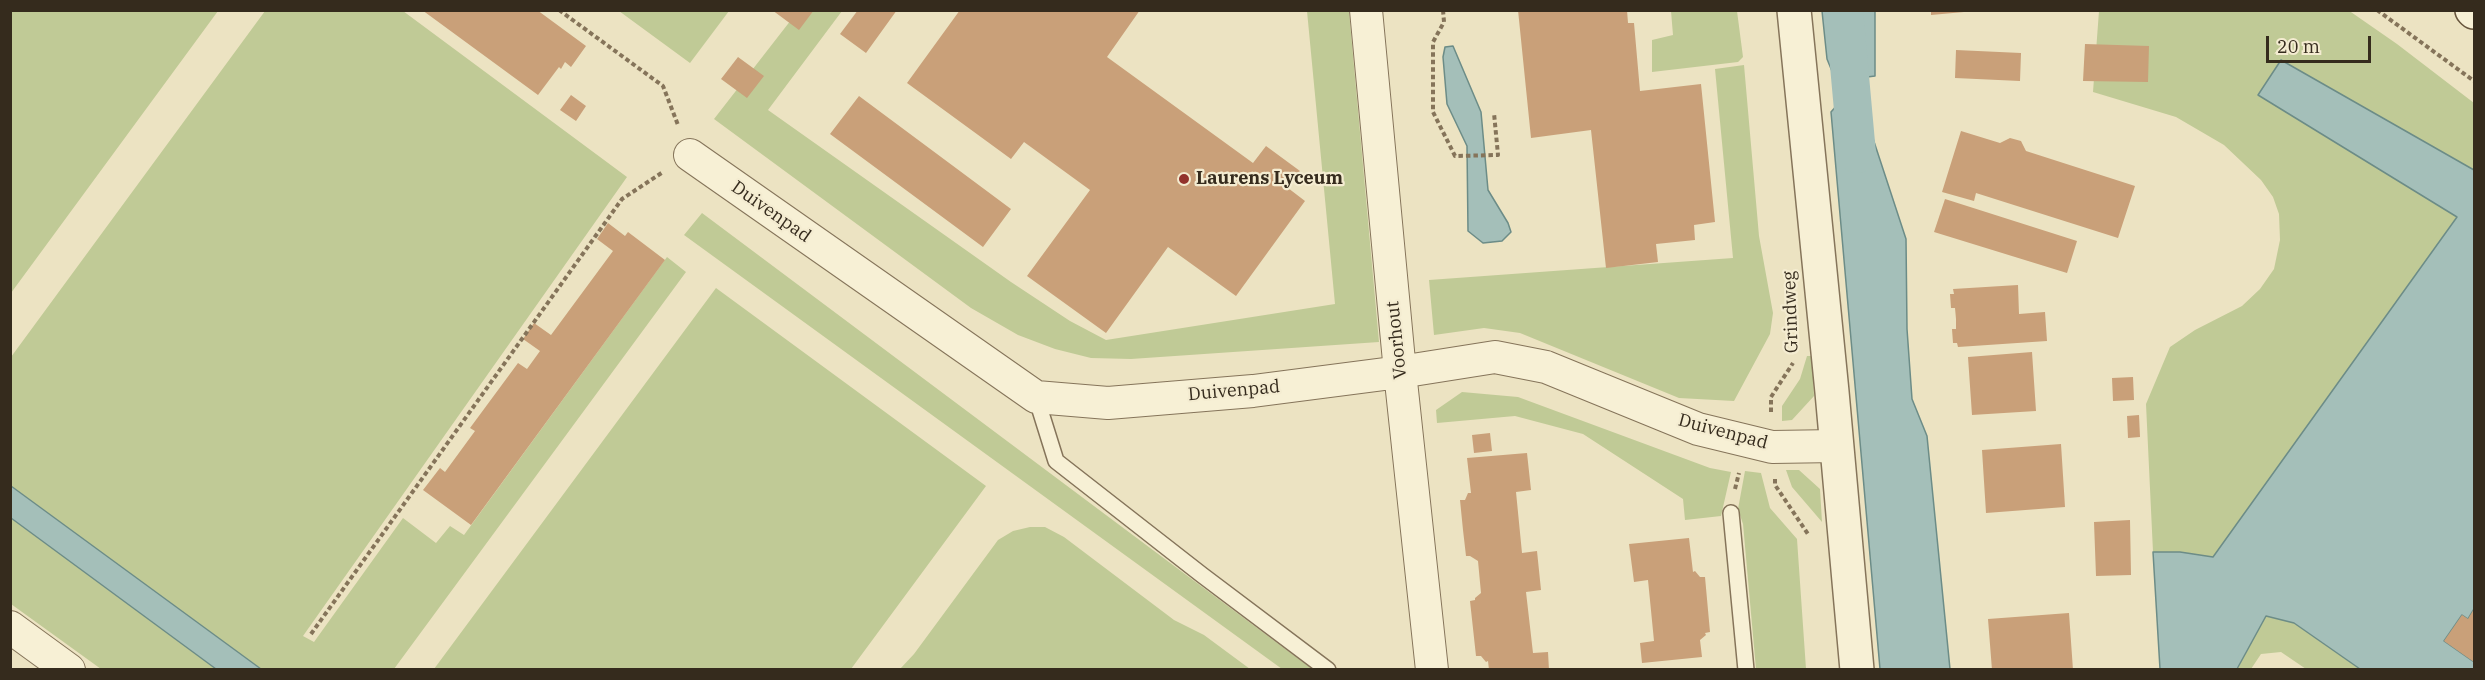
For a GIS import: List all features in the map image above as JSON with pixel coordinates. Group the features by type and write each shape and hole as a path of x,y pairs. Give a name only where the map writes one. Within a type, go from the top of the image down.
{"street":[{"name":"Voorhout","path":"1366,10 1400,372 1432,669"},
{"name":"Grindweg","path":"1794,10 1857,669"},
{"name":"Duivenpad","path":"690,155 1036,397 1108,403 1253,391 1495,357 1546,367 1698,429 1772,447 1837,446"},
{"path":"10,627 69,669"}],"lane":[{"path":"1036,397 1056,461 1211,582 1328,669"},
{"path":"1731,513 1746,669"}],"path":[{"path":"311,634 622,199 690,155 663,86 559,10"},
{"path":"1443,10 1444,22 1433,42 1433,112 1455,156 1498,155 1494,113"},
{"path":"2378,10 2475,81"},
{"name":"Grindweg","path":"1794,359 1792,368 1771,398 1775,485 1809,536"}],"green space":[{"path":"2348,10 2474,103 2474,170 2281,60 2258,95 2457,217 2213,558 2180,552 2153,552 2146,404 2170,347 2195,330 2242,306 2260,289 2274,269 2280,240 2279,214 2273,197 2261,180 2224,145 2176,117 2093,92 2099,11"},
{"path":"10,11 218,11 11,293"},
{"path":"265,11 403,11 627,177 303,636 314,642 403,518 436,543 450,526 464,535 667,257 686,272 394,669 261,669 11,486 11,357"},
{"path":"619,11 729,11 690,63"},
{"path":"798,11 842,11 768,110 1011,282 1070,321 1106,340 1335,304 1307,11 1349,11 1379,342 1131,359 1091,358 1055,349 1018,335 971,308 714,119"},
{"path":"1671,11 1737,11 1743,57 1738,62 1652,72 1652,40 1673,35"},
{"path":"1744,65 1759,236 1773,313 1770,334 1734,401 1679,398 1520,333 1484,328 1434,335 1429,280 1733,258 1715,69"},
{"path":"702,213 1312,669 1282,669 684,235"},
{"path":"716,288 986,486 851,669 434,669"},
{"path":"1807,356 1812,356 1814,396 1792,420 1782,421 1782,406 1800,379"},
{"path":"1462,392 1518,397 1710,468 1731,472 1721,516 1685,520 1683,499 1583,434 1515,416 1437,423 1436,410"},
{"path":"1786,470 1799,470 1820,489 1822,522 1792,487"},
{"path":"1745,471 1761,473 1770,508 1797,539 1806,669 1756,669 1743,524 1738,509"},
{"path":"11,518 216,669 101,669 11,604"},
{"path":"1030,527 1045,527 1064,537 1174,620 1204,635 1250,669 900,669 914,654 998,540 1013,531"},
{"path":"2265,616 2294,623 2360,669 2306,669 2281,652 2261,654 2251,669 2237,670"}],"water":[{"path":"1822,11 1875,11 1875,76 1836,81 1827,59"},
{"path":"1453,46 1481,112 1488,190 1511,232 1502,241 1483,243 1468,231 1467,146 1447,104 1443,57 1445,47"},
{"path":"2281,60 2474,170 2474,609 2468,619 2462,615 2444,641 2474,662 2474,669 2360,669 2294,623 2266,616 2237,669 2160,669 2153,552 2180,552 2213,557 2457,217 2258,95"},
{"path":"1861,102 1906,239 1907,329 1912,399 1927,436 1950,669 1880,669 1831,112 1838,104"},
{"path":"11,486 261,669 216,669 11,518"}],"building":[{"path":"422,10 537,10 586,46 571,67 565,62 561,69 559,67 538,95"},
{"path":"772,10 814,10 799,30"},
{"path":"858,10 897,10 866,53 840,34"},
{"name":"Laurens Lyceum","path":"960,10 1140,10 1107,57 1253,163 1266,146 1300,171 1288,188 1305,201 1236,296 1168,247 1106,333 1027,276 1090,190 1024,142 1011,159 907,83"},
{"path":"1518,10 1627,10 1628,23 1634,23 1640,91 1701,84 1715,222 1694,225 1695,240 1656,244 1658,262 1606,268 1591,130 1531,138"},
{"path":"1931,10 1964,10 1964,12 1931,15"},
{"path":"2085,44 2149,46 2148,82 2083,81"},
{"path":"1956,50 2021,53 2020,81 1955,78"},
{"path":"738,57 764,76 747,98 721,79"},
{"path":"571,95 586,106 576,121 560,110"},
{"path":"859,96 1011,209 983,247 830,134"},
{"path":"1961,131 2000,143 2010,138 2021,141 2026,151 2135,186 2118,238 1976,193 1974,201 1942,192"},
{"path":"1945,199 2077,241 2067,273 1934,232"},
{"path":"608,223 625,236 628,232 665,260 471,525 423,490 440,468 445,472 475,431 470,428 518,363 527,369 540,351 523,339 534,323 551,335 613,251 597,239"},
{"path":"2018,285 2019,314 2045,312 2047,341 1958,347 1957,343 1953,343 1952,329 1956,329 1956,319 1955,308 1951,308 1950,294 1954,294 1953,289"},
{"path":"2032,352 2036,411 1972,415 1968,357"},
{"path":"2133,377 2134,400 2113,401 2112,378"},
{"path":"2139,415 2140,437 2128,438 2127,416"},
{"path":"1490,433 1492,451 1474,453 1472,435"},
{"path":"2061,444 2065,507 1986,513 1982,450"},
{"path":"1527,453 1531,490 1516,492 1522,553 1537,551 1541,590 1526,592 1533,653 1548,652 1549,670 1489,670 1488,661 1486,662 1481,656 1476,656 1470,601 1475,600 1481,593 1478,561 1466,556 1463,530 1460,500 1465,500 1468,493 1471,493 1467,458"},
{"path":"2130,520 2131,575 2096,576 2094,522"},
{"path":"1689,538 1693,572 1695,571 1700,577 1705,577 1710,632 1705,633 1706,635 1700,640 1702,657 1642,663 1640,643 1654,641 1648,580 1634,582 1629,544"},
{"path":"2474,609 2474,662 2444,641 2462,615 2468,619"},
{"path":"2069,613 2073,670 1992,670 1988,619"}],"waterway":[{"path":"1844,10 1857,154"}],"place":[{"name":"Laurens Lyceum","path":"1184,179"}]}
